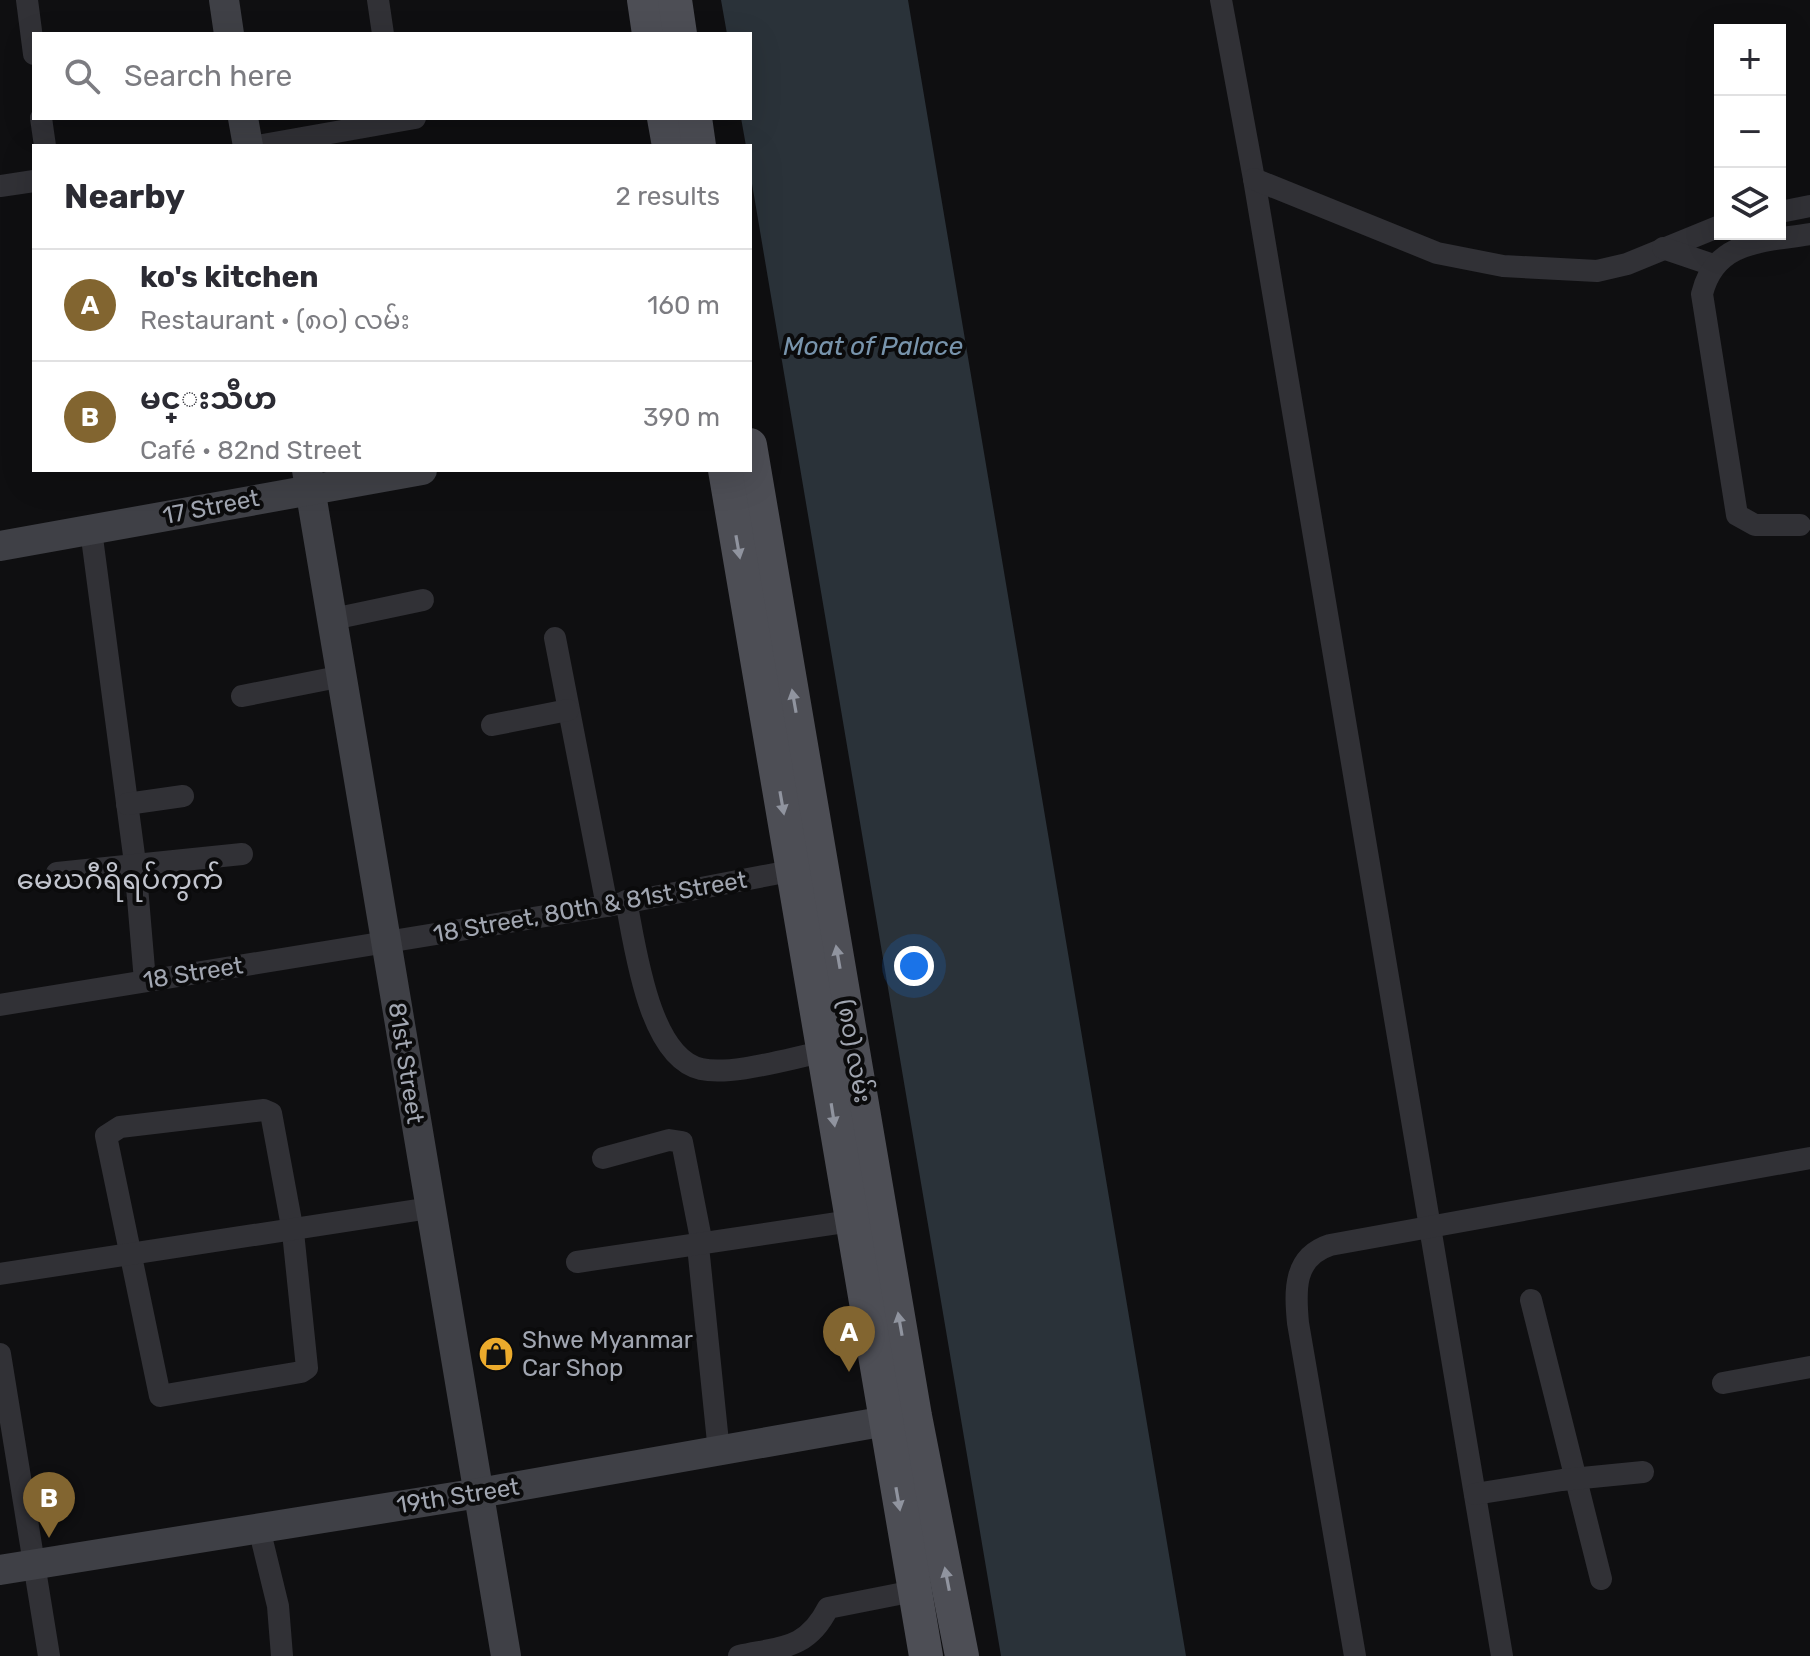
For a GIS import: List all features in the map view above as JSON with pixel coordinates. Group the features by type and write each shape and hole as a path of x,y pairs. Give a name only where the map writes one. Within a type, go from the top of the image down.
{"main road":[{"path":"644,0 649,32"},
{"path":"675,0 680,32"},
{"path":"664,120 669,144"},
{"path":"695,120 699,144"},
{"name":"(၈၀) လမ်း","path":"752,460 808,868 900,1419 914,1591 926,1656"},
{"name":"(၈၀) လမ်း","path":"725,472 808,868 823,1052 851,1221 962,1656"}],"street":[{"path":"27,0 32,39"},
{"path":"224,0 229,32"},
{"path":"378,0 383,32"},
{"path":"1221,0 1254,179 1502,1656"},
{"path":"41,120 45,144"},
{"path":"243,120 248,144"},
{"path":"268,144 401,120"},
{"path":"1254,179 1385,234 1437,253 1477,262 1597,271 1627,264 1714,228"},
{"path":"0,186 32,181"},
{"path":"1786,211 1810,206"},
{"path":"1800,525 1755,525 1737,515 1702,294 1713,265 1735,248 1810,234"},
{"path":"1663,248 1713,265"},
{"name":"17 Street","path":"0,546 91,530 309,479 397,472"},
{"name":"81st Street","path":"309,479 506,1656"},
{"path":"91,530 135,863 145,981"},
{"path":"333,619 423,600"},
{"path":"555,638 568,710 617,904 647,1001 670,1045 699,1069 724,1069 823,1052"},
{"path":"242,696 343,676"},
{"path":"492,725 568,710"},
{"path":"127,804 183,796"},
{"path":"57,873 242,854"},
{"name":"18 Street, 80th & 81st Street","path":"387,942 808,868"},
{"name":"18 Street","path":"0,1005 387,942"},
{"path":"268,1110 276,1134 293,1232 307,1368 165,1397 158,1392 106,1144 108,1132 120,1127 268,1110"},
{"path":"603,1158 669,1140 682,1142 700,1245 719,1452"},
{"path":"1355,1656 1298,1323 1300,1268 1313,1252 1330,1245 1810,1158"},
{"path":"0,1274 293,1232 430,1208"},
{"path":"577,1262 851,1221"},
{"path":"1531,1300 1601,1579"},
{"path":"0,1354 49,1656"},
{"path":"1723,1383 1810,1367"},
{"name":"19th Street","path":"0,1570 479,1493 900,1419"},
{"path":"1475,1494 1576,1478 1643,1472"},
{"path":"259,1528 278,1606 278,1655"},
{"path":"739,1656 796,1644 819,1626 828,1608 914,1591"}],"water":[{"name":"Moat of Palace","path":"721,0 908,0 1186,1656 1001,1656 752,184 752,144 746,144 741,120 752,120 752,32 727,32"}],"place":[{"name":"Shwe Myanmar Car Shop","path":"496,1354"},
{"name":"ko's kitchen","path":"849,1372"},
{"name":"မင္းသီဟ","path":"49,1538"}],"district":[{"name":"မေဃဂီရိရပ်ကွက်","path":"120,879"}]}
